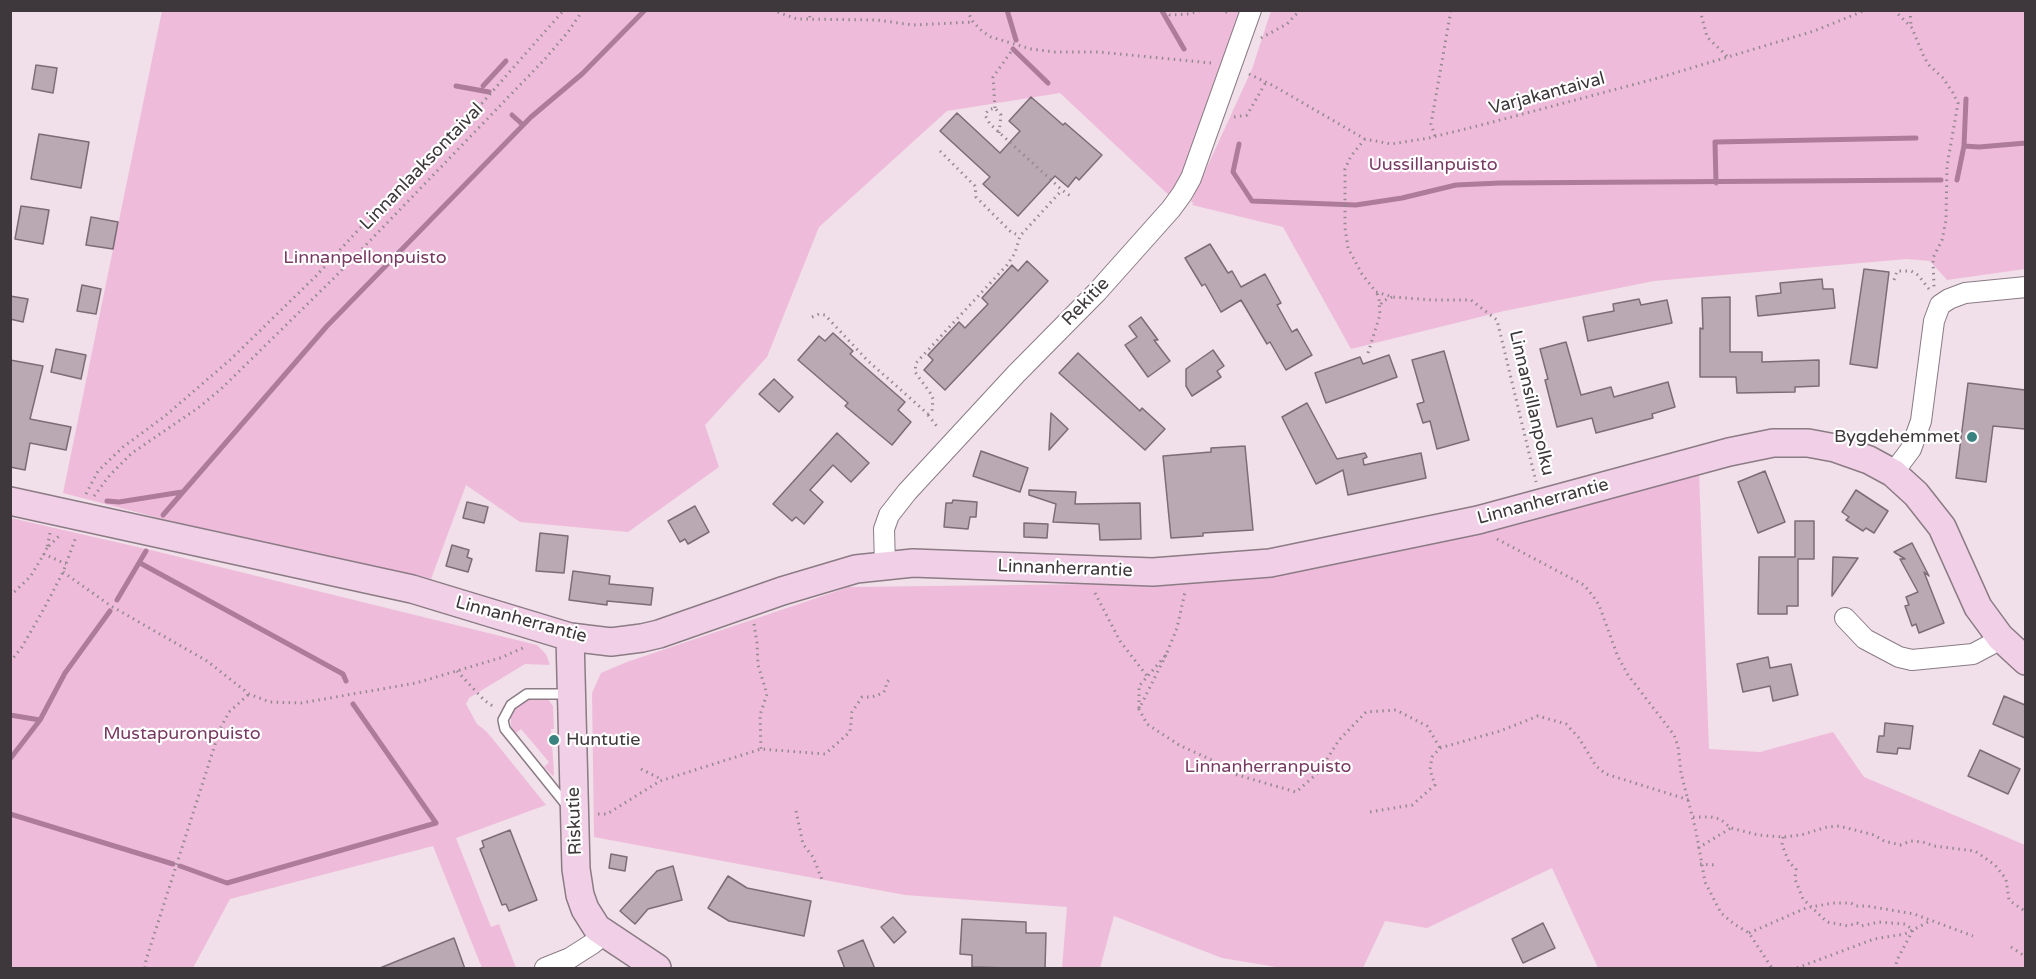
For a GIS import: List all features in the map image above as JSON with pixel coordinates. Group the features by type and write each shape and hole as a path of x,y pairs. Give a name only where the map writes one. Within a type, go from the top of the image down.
{"street":[{"name":"Rekitie","path":"885,565 884,529 889,515 901,500 1016,374 1097,292 1182,194 1191,178 1251,10"},
{"path":"1893,473 1911,449 1921,421 1934,321 1940,305 1965,293 2025,287"},
{"name":"Linnanherrantie","path":"10,501 412,589 570,637 611,642 642,638 828,576 885,565 913,563 1153,572 1270,563 1488,517 1729,452 1773,443 1823,444 1869,460 1893,473 1916,494 1942,527 1978,607 2000,637 2025,661"},
{"path":"1845,618 1865,639 1899,657 1912,660 1973,654 2000,637"},
{"name":"Riskutie","path":"570,637 571,694 583,814 576,869 580,895 592,922 604,934 657,969"},
{"path":"545,969 592,945 604,934"}],"lane":[{"path":"571,694 527,694 511,705 503,722 506,729 583,814"}],"path":[{"path":"85,496 98,471 123,447 165,416 216,373 316,276 361,227 392,200 441,150 534,47 564,10"},
{"name":"Linnanlaaksontaival","path":"87,505 132,453 198,408 221,389 335,277 544,59 568,32 583,10"},
{"path":"772,10 796,19 877,20 913,26 973,22"},
{"path":"809,10 810,19"},
{"path":"967,10 973,22 982,32 1031,49 1055,52 1099,52 1207,63"},
{"path":"1165,10 1170,15 1189,14 1202,10"},
{"path":"1261,39 1287,24 1300,10"},
{"path":"1435,136 1431,124 1451,10"},
{"path":"1700,10 1707,37 1728,57"},
{"name":"Varjakantaival","path":"1242,71 1266,82 1365,139 1391,144 1435,136 1658,78 1814,31 1866,10"},
{"path":"1894,10 1912,28"},
{"path":"1894,280 1897,271 1911,271 1918,275 1934,296 1933,258 1942,240 1946,220 1947,166 1958,103 1943,78 1924,57 1912,28 1910,10"},
{"path":"999,133 1001,115 995,108 993,77 1013,49"},
{"path":"1231,117 1247,115 1266,82"},
{"path":"995,108 988,110 985,115 986,120 1073,198"},
{"path":"1365,139 1351,156 1345,169 1348,249 1362,274 1376,292 1380,306 1380,315 1368,354"},
{"path":"940,151 975,186 976,196 1011,232 1020,236"},
{"path":"812,317 819,314 825,315 867,360 928,414 932,411 933,399 915,372 916,363 1007,265 1015,253 1020,236 1062,190"},
{"path":"1376,292 1393,297"},
{"path":"1380,306 1383,301 1393,297"},
{"name":"Linnansillanpolku","path":"1393,297 1471,300 1497,320 1536,482"},
{"path":"10,662 22,647 63,572 77,535"},
{"path":"1490,535 1584,585 1599,605 1618,657 1628,675 1674,735 1678,746 1680,773 1689,800 1705,882 1721,913 1749,933 1772,969"},
{"path":"10,596 30,577 47,548"},
{"path":"44,554 66,564"},
{"path":"1139,710 1177,628 1189,570"},
{"path":"1088,571 1102,608 1120,641 1147,676"},
{"path":"63,572 111,606 207,661 249,694 270,702 301,703 416,682 500,658 534,644"},
{"path":"754,623 758,665 767,694 760,715 761,749"},
{"path":"1166,655 1139,686 1139,710 1147,724 1179,745 1216,762 1234,774 1296,792 1320,772 1339,740 1366,712 1396,710 1427,726 1440,748"},
{"path":"457,671 484,700 505,714"},
{"path":"583,814 607,814 663,780 761,749 825,754 850,732 852,712 862,696 872,697 883,693 889,680"},
{"path":"145,969 220,729 229,712 249,694"},
{"path":"1370,812 1413,805 1435,785 1430,770 1432,757 1440,748 1500,731 1538,716 1566,724 1580,738 1596,766 1606,774 1689,800"},
{"path":"641,770 663,780"},
{"path":"796,811 803,844 813,857 823,882"},
{"path":"1693,818 1720,819 1731,828 1758,835 1783,837 1839,826 1874,834 1884,841 1900,845 1911,841 1975,850 1995,865 2006,879 2009,900 2025,912"},
{"path":"1698,848 1731,828"},
{"path":"1783,837 1784,852 1796,869 1795,879 1803,899 1827,922 1848,926 1857,923 1861,926 1879,922 1905,924 1913,930"},
{"path":"1700,864 1715,865"},
{"path":"1749,933 1811,907 1851,903 1856,906 1914,914 1973,936"},
{"path":"1797,969 1874,939 1905,934 1931,921"},
{"path":"1894,969 1913,930"},
{"path":"2011,947 2025,957"}],"green space":[{"name":"Linnanpellonpuisto","path":"162,11 1244,11 1219,69 1175,201 1060,93 947,111 819,227 767,357 705,425 719,467 628,532 520,522 466,485 431,579 182,524 63,493"},
{"name":"Uussillanpuisto","path":"1271,11 2025,11 2025,269 1947,280 1930,261 1907,259 1654,281 1504,311 1351,349 1283,227 1192,205 1194,203 1191,202 1252,69"},
{"name":"Linnanherranpuisto","path":"1699,471 1709,749 1760,752 1833,732 1864,777 2025,845 2025,968 1598,968 1552,868 1427,928 1385,921 1363,968 1282,968 1222,958 1114,916 1100,968 1062,968 1067,907 905,895 594,837 592,693 601,673 627,662 849,587 1178,583"},
{"name":"Mustapuronpuisto","path":"11,518 537,645 546,654 550,665 525,664 469,698 466,704 477,724 487,732 546,805 456,838 491,927 499,924 516,968 482,968 433,846 230,899 193,968 11,968"},
{"path":"530,697 547,698 553,706 554,729 551,729 553,776 544,767 549,762 521,729 515,734 511,727 511,715 516,707"}],"building":[{"path":"36,65 57,68 53,93 32,89"},
{"path":"1031,97 1102,155 1079,180 1076,177 1068,187 1055,176 1018,216 983,184 990,177 940,131 957,113 1000,153 1020,131 1009,121"},
{"path":"39,134 89,142 81,188 31,179"},
{"path":"21,206 49,210 43,244 15,239"},
{"path":"91,217 118,222 113,249 86,245"},
{"path":"1210,244 1228,273 1232,271 1241,287 1265,274 1281,303 1277,305 1292,332 1297,329 1312,355 1286,370 1270,342 1267,344 1241,300 1221,312 1205,284 1202,286 1185,258"},
{"path":"1027,261 1048,281 945,390 924,370 933,360 928,355 959,322 965,328 988,304 982,298 1012,265 1018,271"},
{"path":"1864,269 1889,272 1877,368 1850,364"},
{"path":"1822,279 1823,289 1833,289 1835,308 1758,316 1756,296 1781,293 1780,283"},
{"path":"82,285 101,289 96,314 77,311"},
{"path":"10,296 28,299 23,322 10,319"},
{"path":"1730,297 1730,352 1762,352 1762,362 1819,360 1819,386 1795,387 1795,392 1737,393 1736,377 1700,377 1702,298"},
{"path":"1639,299 1641,305 1667,300 1672,323 1588,341 1583,317 1614,311 1613,304"},
{"path":"1141,317 1158,340 1154,340 1170,361 1148,377 1125,345 1137,337 1129,326"},
{"path":"833,333 853,351 850,354 905,402 898,410 911,422 892,445 845,406 848,403 798,360 819,336 825,341"},
{"path":"1566,342 1581,395 1611,387 1614,397 1668,382 1675,407 1652,414 1653,418 1596,433 1592,418 1557,427 1540,349"},
{"path":"56,349 86,355 81,379 51,372"},
{"path":"1213,350 1224,366 1217,371 1221,377 1192,396 1186,386 1186,369"},
{"path":"1444,351 1469,440 1437,449 1430,421 1423,423 1417,404 1424,402 1412,360"},
{"path":"1078,353 1140,411 1142,408 1165,429 1145,450 1059,373"},
{"path":"1389,355 1397,377 1326,403 1315,373 1360,357 1363,364"},
{"path":"10,360 43,366 30,419 71,427 66,450 30,443 25,470 10,467"},
{"path":"774,379 793,397 779,412 759,394"},
{"name":"Bygdehemmet","path":"1968,383 2025,390 2025,429 1993,426 1986,482 1956,478"},
{"path":"1307,403 1337,459 1365,453 1367,457 1363,459 1364,465 1421,453 1426,478 1348,495 1343,470 1316,484 1282,417"},
{"path":"1051,413 1068,429 1049,450"},
{"path":"837,433 869,463 851,482 833,465 810,490 823,502 804,524 796,517 792,521 773,504"},
{"path":"1245,446 1253,530 1203,533 1203,536 1171,538 1163,456 1211,452 1211,448"},
{"path":"981,451 1028,468 1020,492 973,476"},
{"path":"1765,471 1785,522 1758,533 1738,482"},
{"path":"1029,490 1076,492 1075,504 1140,503 1141,539 1100,540 1099,524 1053,522 1056,504 1029,495"},
{"path":"1856,490 1888,511 1874,533 1866,528 1863,531 1846,520 1849,517 1842,512"},
{"path":"953,500 977,502 976,517 970,517 968,529 944,527 946,503 952,503"},
{"path":"467,502 488,507 484,523 463,518"},
{"path":"695,506 709,532 688,544 685,539 680,542 668,521"},
{"path":"1795,521 1814,521 1814,559 1798,559 1798,606 1787,606 1787,614 1758,614 1759,557 1795,557"},
{"path":"1024,523 1048,524 1047,538 1024,537"},
{"path":"540,533 568,536 564,573 536,571"},
{"path":"1912,543 1929,576 1924,572 1944,623 1919,633 1916,624 1912,626 1905,606 1909,605 1906,597 1918,592 1900,559 1905,559 1894,552"},
{"path":"452,545 469,550 467,557 472,559 468,572 446,566"},
{"path":"1833,557 1858,558 1832,596"},
{"path":"573,571 610,576 609,584 653,588 651,605 607,601 607,605 569,600"},
{"path":"1768,657 1770,668 1791,664 1798,695 1773,701 1770,686 1743,692 1737,664"},
{"path":"2004,696 2025,705 2025,738 1993,724"},
{"path":"1885,723 1913,726 1910,749 1898,748 1897,754 1877,752 1879,736 1884,736"},
{"path":"1980,750 2020,769 2008,794 1968,776"},
{"path":"510,830 537,900 509,911 506,904 502,905 480,849 484,847 482,841"},
{"path":"611,854 627,857 625,871 609,868"},
{"path":"673,866 682,900 648,909 635,924 620,911 657,871"},
{"path":"728,876 747,888 811,901 804,936 729,921 708,908"},
{"path":"893,917 906,932 894,943 881,927"},
{"path":"962,919 1026,922 1026,933 1046,933 1045,969 972,967 972,955 960,954"},
{"path":"1543,923 1555,948 1523,963 1512,939"},
{"path":"454,938 465,969 380,969 380,968"},
{"path":"863,940 875,969 845,969 838,951"}],"waterway":[{"path":"163,515 327,326 531,117 582,74 645,10"},
{"path":"1007,10 1016,40"},
{"path":"1162,11 1184,49"},
{"path":"1013,49 1048,83"},
{"path":"483,86 506,61"},
{"path":"456,86 489,92"},
{"path":"1957,180 1964,146 1966,99"},
{"path":"512,115 523,125"},
{"path":"1716,183 1715,142 1916,138"},
{"path":"1964,146 2026,143"},
{"path":"1239,144 1233,172 1252,201 1356,205 1402,198 1456,185 1500,183 1941,180"},
{"path":"107,501 119,502 182,492"},
{"path":"117,600 146,551"},
{"path":"140,563 343,674 346,681"},
{"path":"10,759 40,720 65,673 110,611"},
{"path":"180,866 227,883 436,823 353,704"},
{"path":"10,715 40,720"},
{"path":"10,814 173,864"}],"place":[{"name":"Bygdehemmet","path":"1972,437"},
{"name":"Huntutie","path":"554,740"}]}
